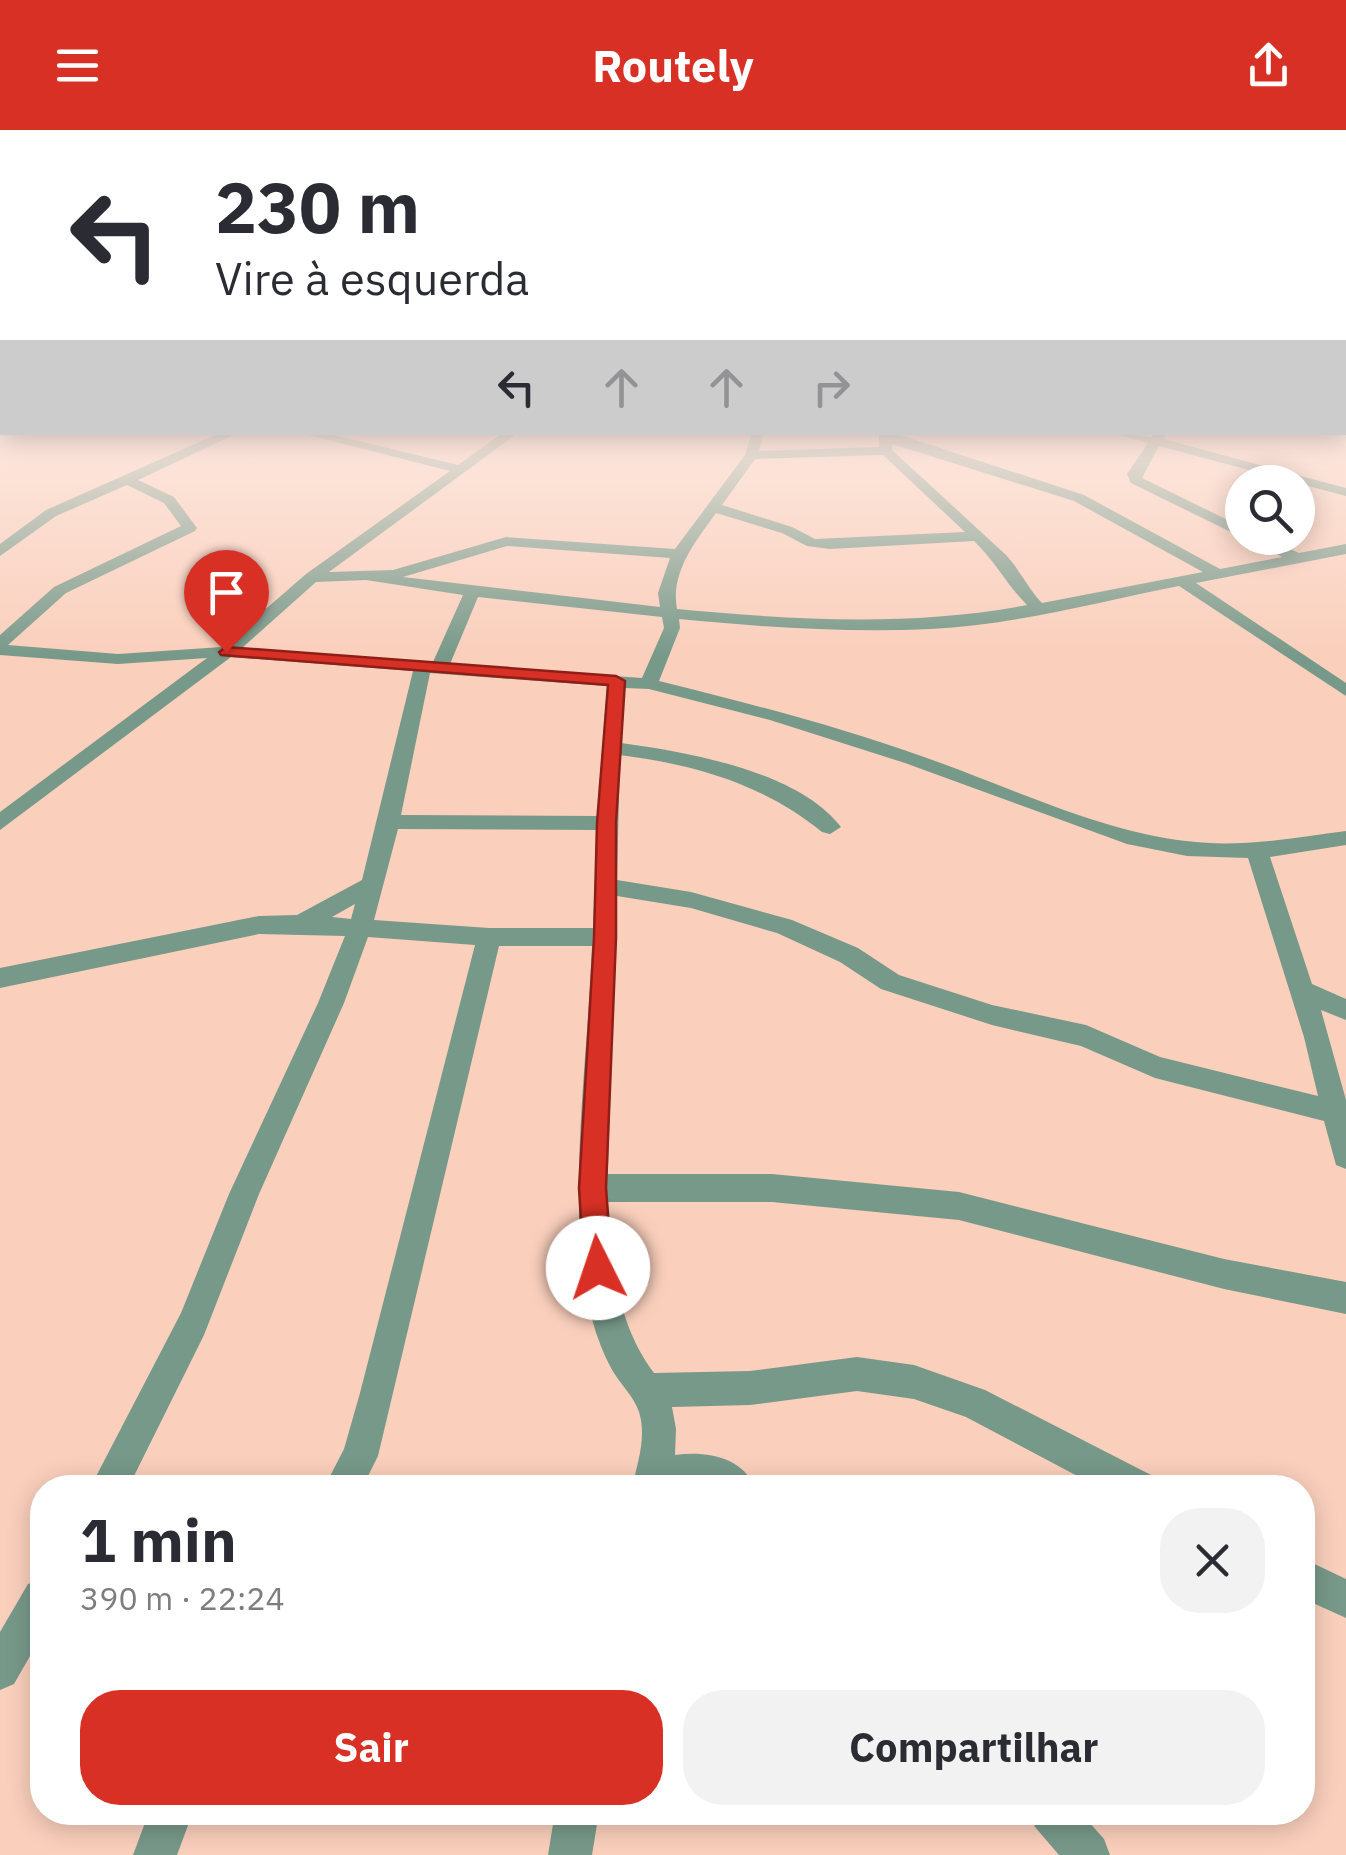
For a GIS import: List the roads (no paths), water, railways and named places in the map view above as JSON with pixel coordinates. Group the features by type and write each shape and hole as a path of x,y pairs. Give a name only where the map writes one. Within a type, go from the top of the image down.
{"street":[{"path":"0,552 52,513 90,496"},
{"path":"0,647 60,590 94,570 190,528 169,500 160,496"},
{"path":"0,823 9,808 226,652 312,578 426,496"},
{"path":"649,684 672,628 666,593 680,554 722,496"},
{"path":"938,496 1010,568 1015,584 1038,608"},
{"path":"1071,496 1218,574"},
{"path":"1168,496 1225,524"},
{"path":"713,508 788,530 812,543 830,545 976,536"},
{"path":"372,578 439,564 506,541 680,554"},
{"path":"312,578 372,578 772,623 897,624 987,618 1346,549"},
{"path":"1328,553 1346,572"},
{"path":"1292,555 1299,558"},
{"path":"1184,582 1346,691"},
{"path":"115,1475 193,1324 244,1194 331,1002 360,927 432,665 472,591"},
{"path":"0,647 118,660 226,652 649,684 777,716 912,759 1127,837 1187,849 1257,851 1346,838"},
{"path":"616,681 606,823 605,938 592,1188 598,1268 609,1326 624,1359 648,1390 658,1415 660,1440 652,1475"},
{"path":"610,748 727,769 810,809 830,827"},
{"path":"389,822 606,823"},
{"path":"1257,851 1317,1037 1346,1156"},
{"path":"301,924 372,884"},
{"path":"606,886 691,900 784,926 834,947 890,982 992,1015 1086,1036 1155,1067 1334,1112"},
{"path":"0,978 258,925 605,938"},
{"path":"348,1475 364,1440 489,936"},
{"path":"1302,990 1346,1010"},
{"path":"1317,1037 1346,1020"},
{"path":"592,1188 772,1188 959,1206 1224,1274 1346,1298"},
{"path":"648,1390 750,1388 857,1374 914,1382 973,1402 1113,1475"},
{"path":"682,1475 704,1470 719,1475"},
{"path":"1315,1584 1346,1599"},
{"path":"0,1670 30,1619"},
{"path":"155,1855 166,1825"},
{"path":"570,1855 576,1825"},
{"path":"1061,1825 1088,1855"}]}
